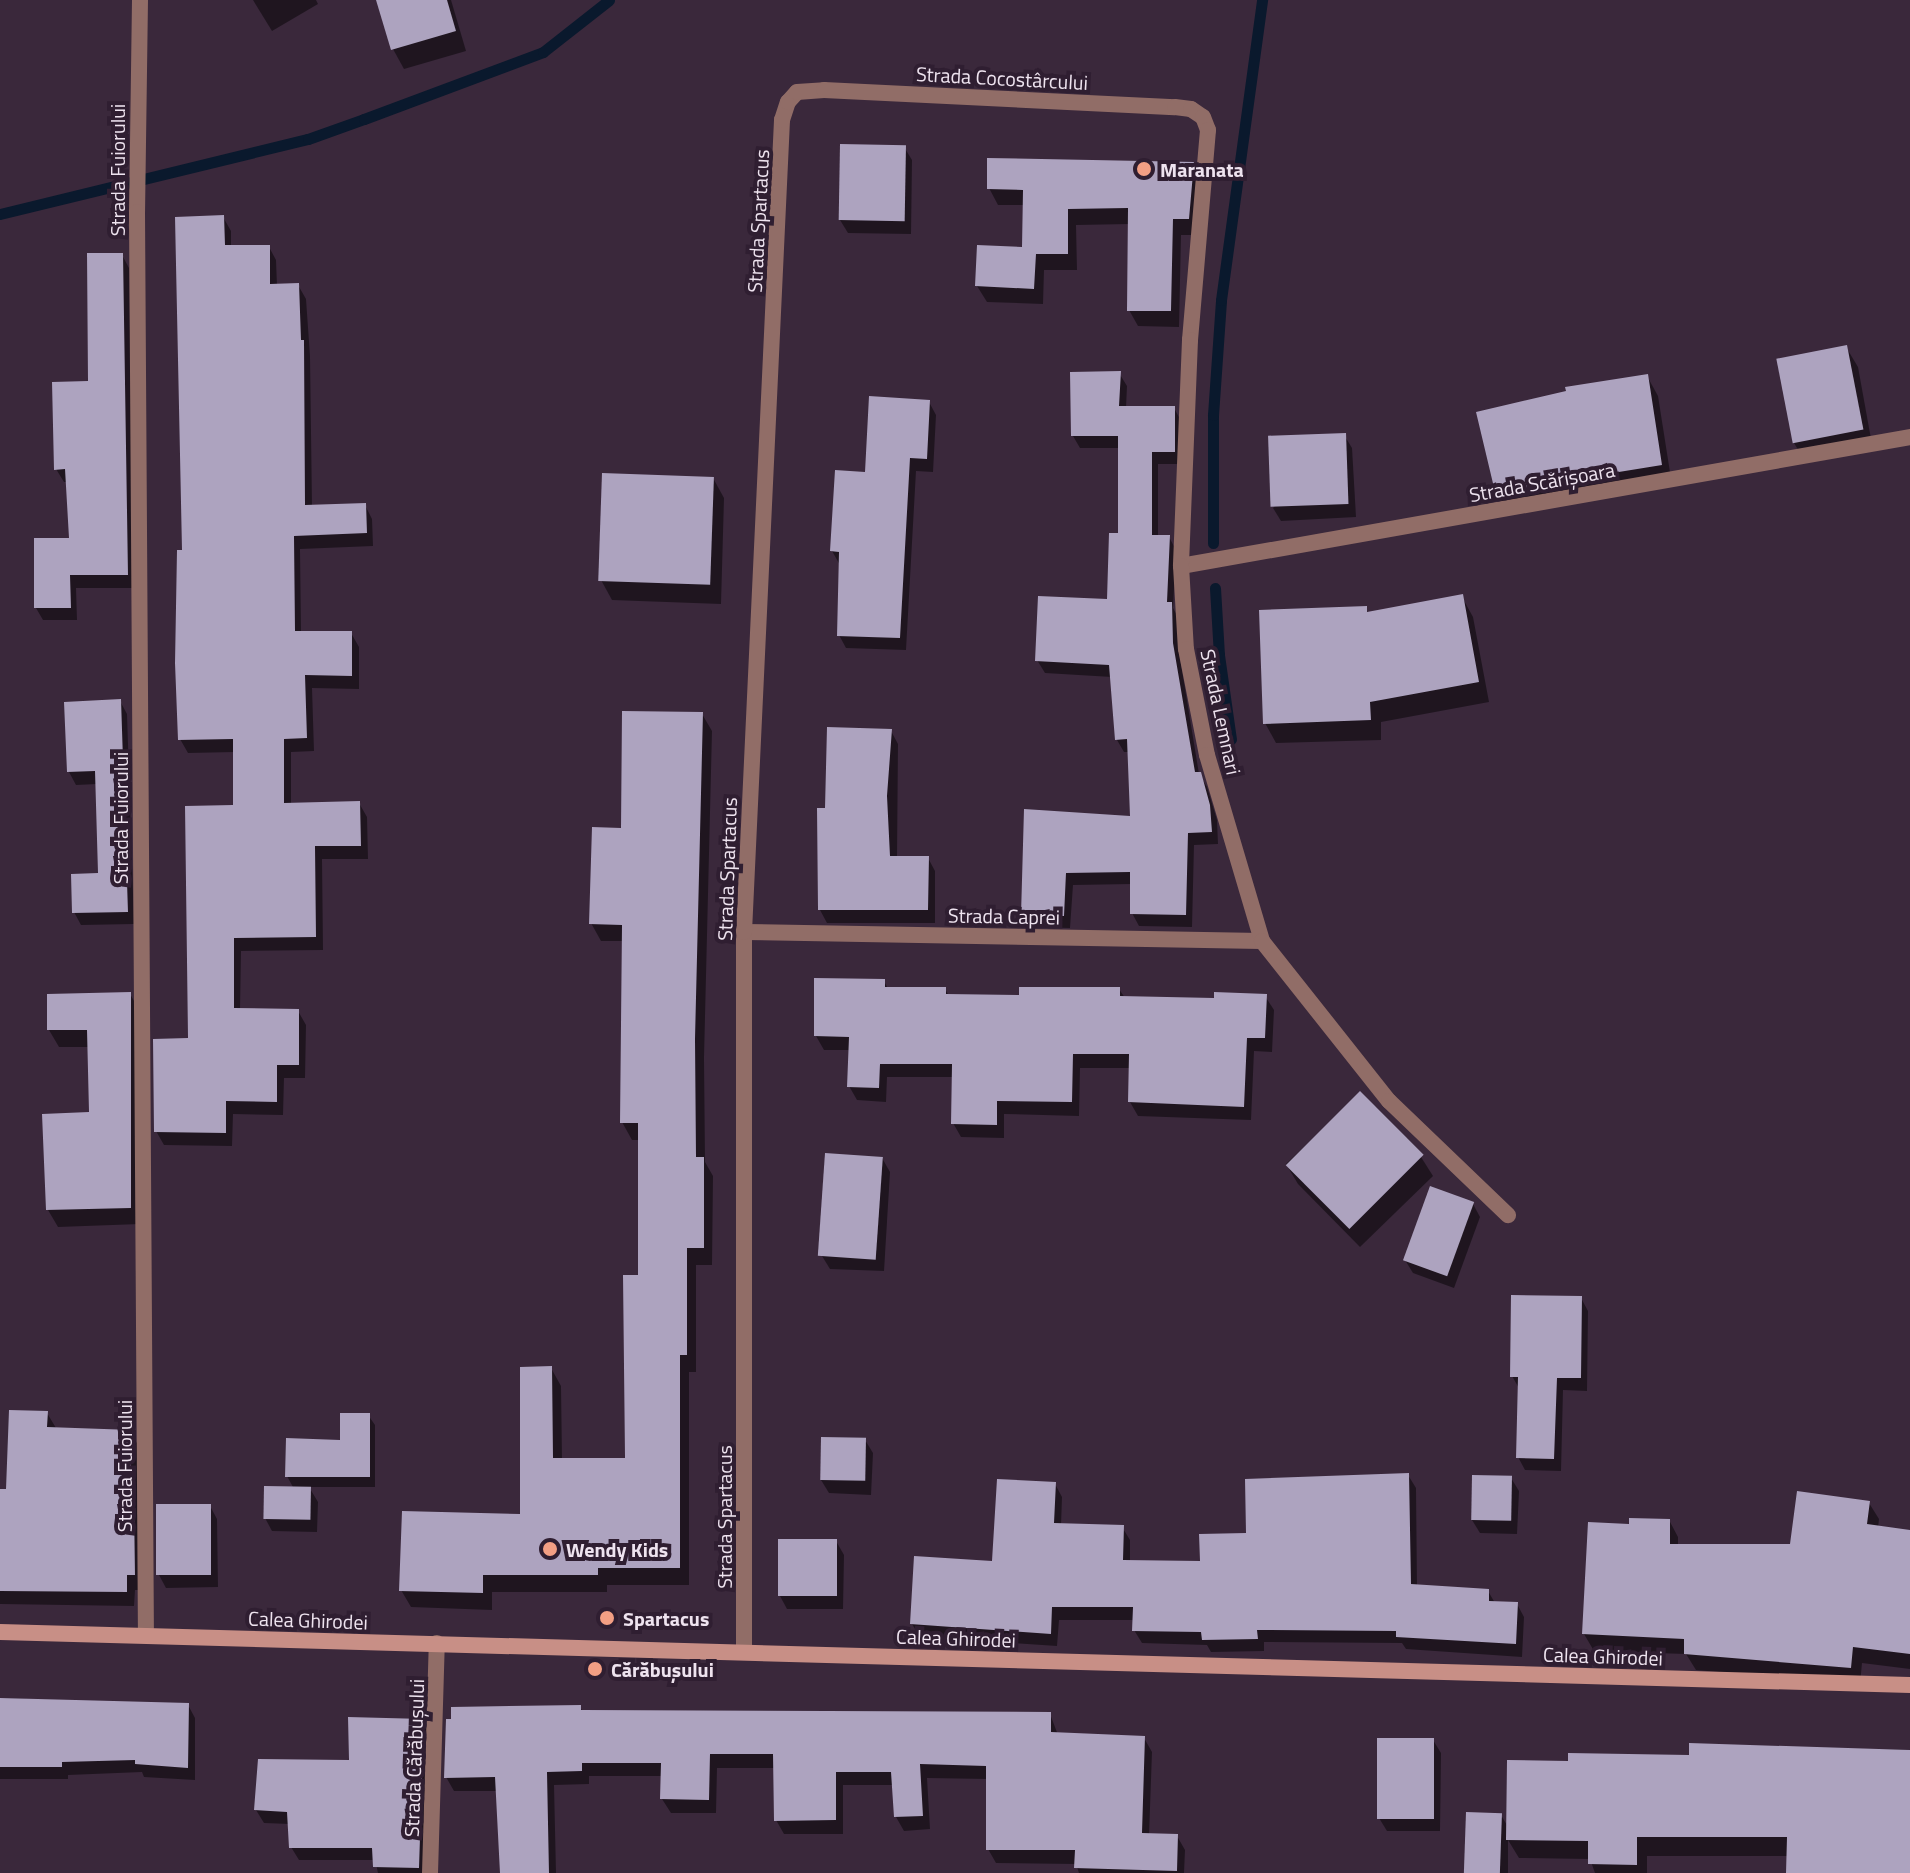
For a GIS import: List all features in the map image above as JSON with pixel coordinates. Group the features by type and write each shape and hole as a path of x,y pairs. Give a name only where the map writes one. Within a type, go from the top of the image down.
{"street":[{"name":"Strada Fuiorului","path":"140,0 137,212 146,1635"},
{"name":"Strada Cocostârcului","path":"797,92 840,90 1175,107 1191,109 1203,117"},
{"name":"Strada Spartacus","path":"744,1652 744,932 782,120 788,102 797,92"},
{"name":"Strada Lemnari","path":"1203,117 1208,130 1190,340 1181,566 1186,649 1207,755 1262,941 1389,1101 1508,1215"},
{"name":"Strada Scărișoara","path":"1181,566 1910,437"},
{"name":"Strada Caprei","path":"744,932 1262,941"},
{"name":"Calea Ghirodei","path":"0,1632 1910,1685"},
{"name":"Strada Cărăbușului","path":"430,1873 437,1643"}],"building":[{"path":"376,0 447,0 456,31 391,50"},
{"path":"840,144 906,145 905,221 839,220"},
{"path":"987,158 1194,162 1189,219 1173,219 1171,311 1127,311 1128,208 1068,209 1068,254 1036,254 1034,289 975,286 977,245 1022,247 1023,190 987,189"},
{"path":"224,215 225,245 270,245 270,284 299,283 301,340 304,340 305,505 366,503 367,533 294,536 295,631 352,631 352,676 305,675 307,738 284,739 284,803 360,801 361,846 315,846 316,937 234,938 234,1008 299,1009 299,1065 277,1065 277,1102 226,1101 226,1133 154,1132 153,1039 188,1038 185,806 233,805 233,739 178,740 175,663 177,550 182,550 175,217"},
{"path":"87,253 123,253 128,575 70,575 71,608 34,608 34,538 69,538 65,469 54,470 52,382 88,381"},
{"path":"1847,345 1863,429 1793,443 1776,359"},
{"path":"1121,371 1119,406 1175,406 1175,452 1152,452 1152,535 1170,535 1167,602 1172,602 1173,643 1195,772 1201,772 1210,805 1212,832 1188,833 1186,915 1130,914 1130,872 1066,873 1064,916 1021,915 1024,809 1130,816 1127,739 1115,740 1109,665 1035,661 1038,596 1107,599 1109,533 1118,533 1118,436 1071,436 1070,372"},
{"path":"1648,374 1662,465 1557,482 1496,496 1476,412 1566,391 1565,387"},
{"path":"869,396 930,400 927,459 910,458 900,638 837,636 839,552 830,551 835,470 865,472"},
{"path":"1346,433 1348,504 1271,507 1268,436"},
{"path":"602,473 714,477 710,585 598,581"},
{"path":"1463,594 1479,682 1370,702 1371,720 1263,724 1259,610 1367,606 1367,612"},
{"path":"121,699 128,912 72,913 71,874 98,873 95,771 67,772 64,702"},
{"path":"622,711 703,712 695,1039 696,1157 704,1157 704,1248 687,1248 687,1355 680,1355 680,1568 598,1568 598,1575 483,1575 483,1593 399,1591 402,1511 520,1514 520,1367 552,1366 553,1458 625,1458 623,1275 638,1275 638,1123 620,1123 622,925 589,924 592,827 621,828"},
{"path":"827,727 892,729 887,796 890,856 929,856 928,910 818,910 817,808 825,808"},
{"path":"814,978 885,979 885,987 946,987 946,994 1019,995 1019,987 1120,987 1120,996 1214,998 1214,992 1267,994 1265,1038 1247,1038 1244,1107 1128,1102 1129,1054 1073,1054 1072,1102 997,1101 997,1125 951,1124 952,1064 880,1064 879,1088 847,1087 849,1037 814,1036"},
{"path":"131,992 131,1208 46,1210 42,1114 89,1112 87,1030 47,1030 47,994"},
{"path":"1360,1091 1424,1155 1349,1229 1286,1165"},
{"path":"825,1153 883,1157 876,1260 818,1256"},
{"path":"1430,1186 1474,1202 1447,1276 1403,1260"},
{"path":"1511,1295 1582,1296 1581,1378 1557,1378 1554,1459 1516,1458 1518,1377 1510,1377"},
{"path":"9,1410 48,1411 47,1427 132,1430 129,1505 134,1505 135,1575 127,1575 127,1592 0,1591 0,1489 6,1489"},
{"path":"340,1413 370,1413 370,1477 285,1477 286,1438 340,1440"},
{"path":"821,1437 866,1438 865,1481 820,1480"},
{"path":"1409,1473 1411,1584 1489,1589 1489,1601 1518,1602 1516,1644 1396,1637 1396,1631 1257,1630 1258,1639 1202,1640 1201,1632 1132,1631 1133,1607 1052,1607 1051,1634 910,1624 914,1556 992,1561 997,1479 1056,1482 1054,1523 1124,1525 1123,1560 1200,1561 1199,1534 1246,1533 1245,1479"},
{"path":"1472,1475 1512,1476 1511,1521 1471,1520"},
{"path":"264,1486 311,1487 310,1520 263,1519"},
{"path":"1797,1491 1870,1501 1867,1524 1910,1530 1910,1654 1853,1647 1851,1668 1684,1654 1684,1639 1582,1634 1588,1522 1629,1524 1629,1518 1670,1519 1670,1544 1790,1544"},
{"path":"156,1504 211,1504 211,1575 156,1575"},
{"path":"778,1539 837,1539 837,1596 778,1596"},
{"path":"0,1698 189,1703 188,1768 135,1764 135,1760 62,1762 62,1767 0,1767"},
{"path":"581,1705 581,1710 1051,1712 1051,1732 1145,1736 1142,1833 1178,1834 1177,1871 1074,1868 1075,1850 986,1850 986,1766 920,1764 923,1816 894,1817 891,1772 836,1772 836,1820 774,1821 773,1754 710,1754 709,1800 660,1799 661,1763 582,1763 582,1771 547,1772 549,1873 500,1873 495,1777 444,1778 446,1719 451,1719 451,1707"},
{"path":"348,1717 424,1719 419,1868 373,1867 372,1848 289,1848 287,1812 254,1810 258,1759 349,1760"},
{"path":"1377,1738 1434,1738 1434,1819 1377,1819"},
{"path":"1689,1743 1910,1750 1910,1873 1786,1873 1787,1837 1637,1837 1637,1865 1588,1864 1588,1841 1506,1840 1507,1760 1568,1761 1568,1753 1689,1755"},
{"path":"1466,1812 1502,1813 1500,1873 1464,1873"}],"waterway":[{"path":"0,214 308,139 543,52 609,0"},
{"path":"1213,543 1213,415 1221,300 1262,0"},
{"path":"1215,588 1219,655 1231,739"}],"place":[{"name":"Maranata","path":"1144,169"},
{"name":"Wendy Kids","path":"550,1549"},
{"name":"Spartacus","path":"607,1618"},
{"name":"Cărăbușului","path":"595,1669"}]}
